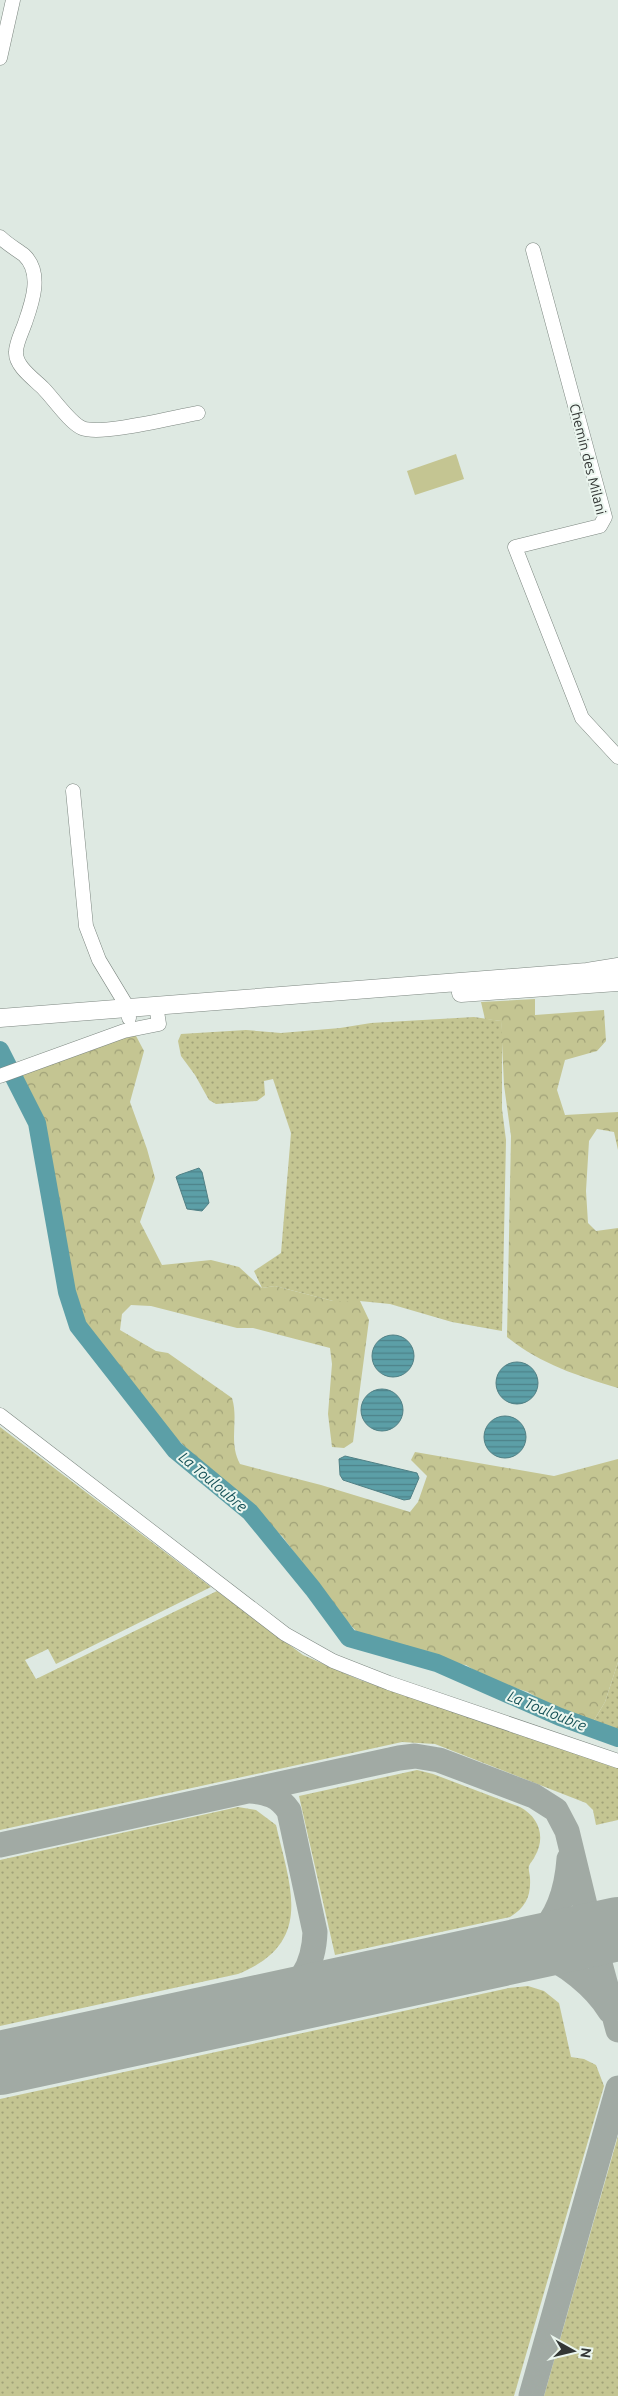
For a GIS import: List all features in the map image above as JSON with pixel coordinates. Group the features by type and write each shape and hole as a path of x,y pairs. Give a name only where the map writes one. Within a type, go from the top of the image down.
{"main road":[{"path":"0,1018 157,1011 586,972 618,967"},
{"path":"157,1011 264,1006 618,982"},
{"path":"0,1028 129,1013"}],"street":[{"path":"0,58 13,0"},
{"path":"0,237 24,256 32,265 34,277 30,310 16,352 18,360 25,371 55,400 74,423 81,428 102,430 198,413"},
{"name":"Chemin des Milani","path":"533,250 605,518 600,526 515,548 582,718 618,757"},
{"path":"73,791 86,926 99,960 129,1013"},
{"path":"0,1076 124,1031 159,1024 157,1011"},
{"path":"0,1415 286,1634 333,1661 389,1683 618,1761"}],"green space":[{"path":"456,454 464,479 415,495 407,471"},
{"path":"535,999 535,1015 604,1010 606,1041 597,1051 565,1060 557,1090 565,1115 618,1112 618,1150 614,1132 597,1129 589,1141 586,1191 588,1223 596,1231 618,1228 618,1388 574,1374 546,1362 507,1337 511,1136 504,1085 501,1021 485,1019 481,1002"},
{"path":"474,1017 501,1021 502,1030 502,1109 506,1140 502,1331 452,1322 390,1304 333,1301 275,1286 262,1288 254,1271 281,1253 291,1133 273,1079 264,1081 265,1095 257,1101 216,1104 209,1100 195,1075 181,1056 178,1041 181,1034 246,1030 281,1033 340,1028 371,1023"},
{"path":"135,1034 144,1051 130,1102 155,1178 140,1222 162,1265 211,1260 239,1267 262,1288 275,1286 333,1301 360,1301 369,1320 353,1442 344,1448 332,1447 328,1414 332,1364 330,1348 253,1328 237,1328 151,1306 131,1305 122,1314 120,1330 156,1351 168,1353 232,1398 235,1415 234,1439 236,1456 240,1464 321,1485 410,1512 418,1502 427,1476 411,1460 415,1452 554,1476 618,1459 618,1662 605,1702 593,1722 560,1711 528,1692 488,1679 466,1665 448,1663 358,1633 341,1615 282,1536 226,1487 176,1438 120,1376 80,1318 59,1225 56,1187 43,1117 18,1075"},
{"path":"0,1427 211,1587 56,1664 48,1649 25,1660 36,1679 217,1591 303,1655 360,1680 618,1763 618,1820 596,1825 593,1810 586,1803 435,1744 402,1742 0,1830"},
{"path":"618,1662 618,1731 593,1722 605,1702"},
{"path":"417,1770 433,1774 520,1807 532,1816 539,1828 540,1842 529,1866 530,1890 528,1896 524,1905 510,1917 335,1955 299,1796"},
{"path":"238,1807 256,1810 276,1825 287,1870 291,1911 288,1930 278,1946 262,1961 238,1974 0,2026 0,1860"},
{"path":"528,1986 544,1991 559,2003 571,2057 584,2059 596,2065 604,2086 514,2396 0,2396 0,2099 509,1988"},
{"path":"618,2136 618,2396 544,2396"}],"water":[{"path":"199,1168 202,1172 209,1203 202,1211 187,1209 176,1177"},
{"path":"397,1335 405,1338 411,1344 414,1356 411,1368 405,1374 389,1377 381,1374 375,1368 372,1352 375,1344 381,1338"},
{"path":"521,1362 529,1365 535,1371 538,1383 535,1395 529,1401 513,1404 505,1401 499,1395 496,1379 499,1371 505,1365"},
{"path":"386,1389 394,1392 400,1398 403,1410 400,1422 394,1428 378,1431 370,1428 364,1422 361,1406 364,1398 370,1392"},
{"path":"509,1416 517,1419 523,1425 526,1437 523,1449 517,1455 501,1458 493,1455 487,1449 484,1433 487,1425 493,1419"},
{"path":"345,1456 417,1473 419,1478 410,1499 404,1500 343,1480 340,1475 339,1459"}],"waterway":[{"name":"La Touloubre","path":"0,1050 37,1123 67,1292 78,1326 175,1450 250,1512 313,1589 349,1638 437,1663 560,1717 618,1738"}],"taxiway":[{"path":"0,1845 399,1758 415,1756 439,1760 534,1796 556,1810 567,1831 618,2030"},
{"path":"250,1791 262,1792 277,1798 289,1811 315,1932 312,1956 303,1976 289,1992 269,2005"},
{"path":"514,1951 535,1939 551,1920 564,1891 569,1859"},
{"path":"514,1951 538,1953 559,1962 588,1984 610,2011"},
{"path":"531,2396 618,2088"}],"runway":[{"path":"0,2063 618,1929"}]}
